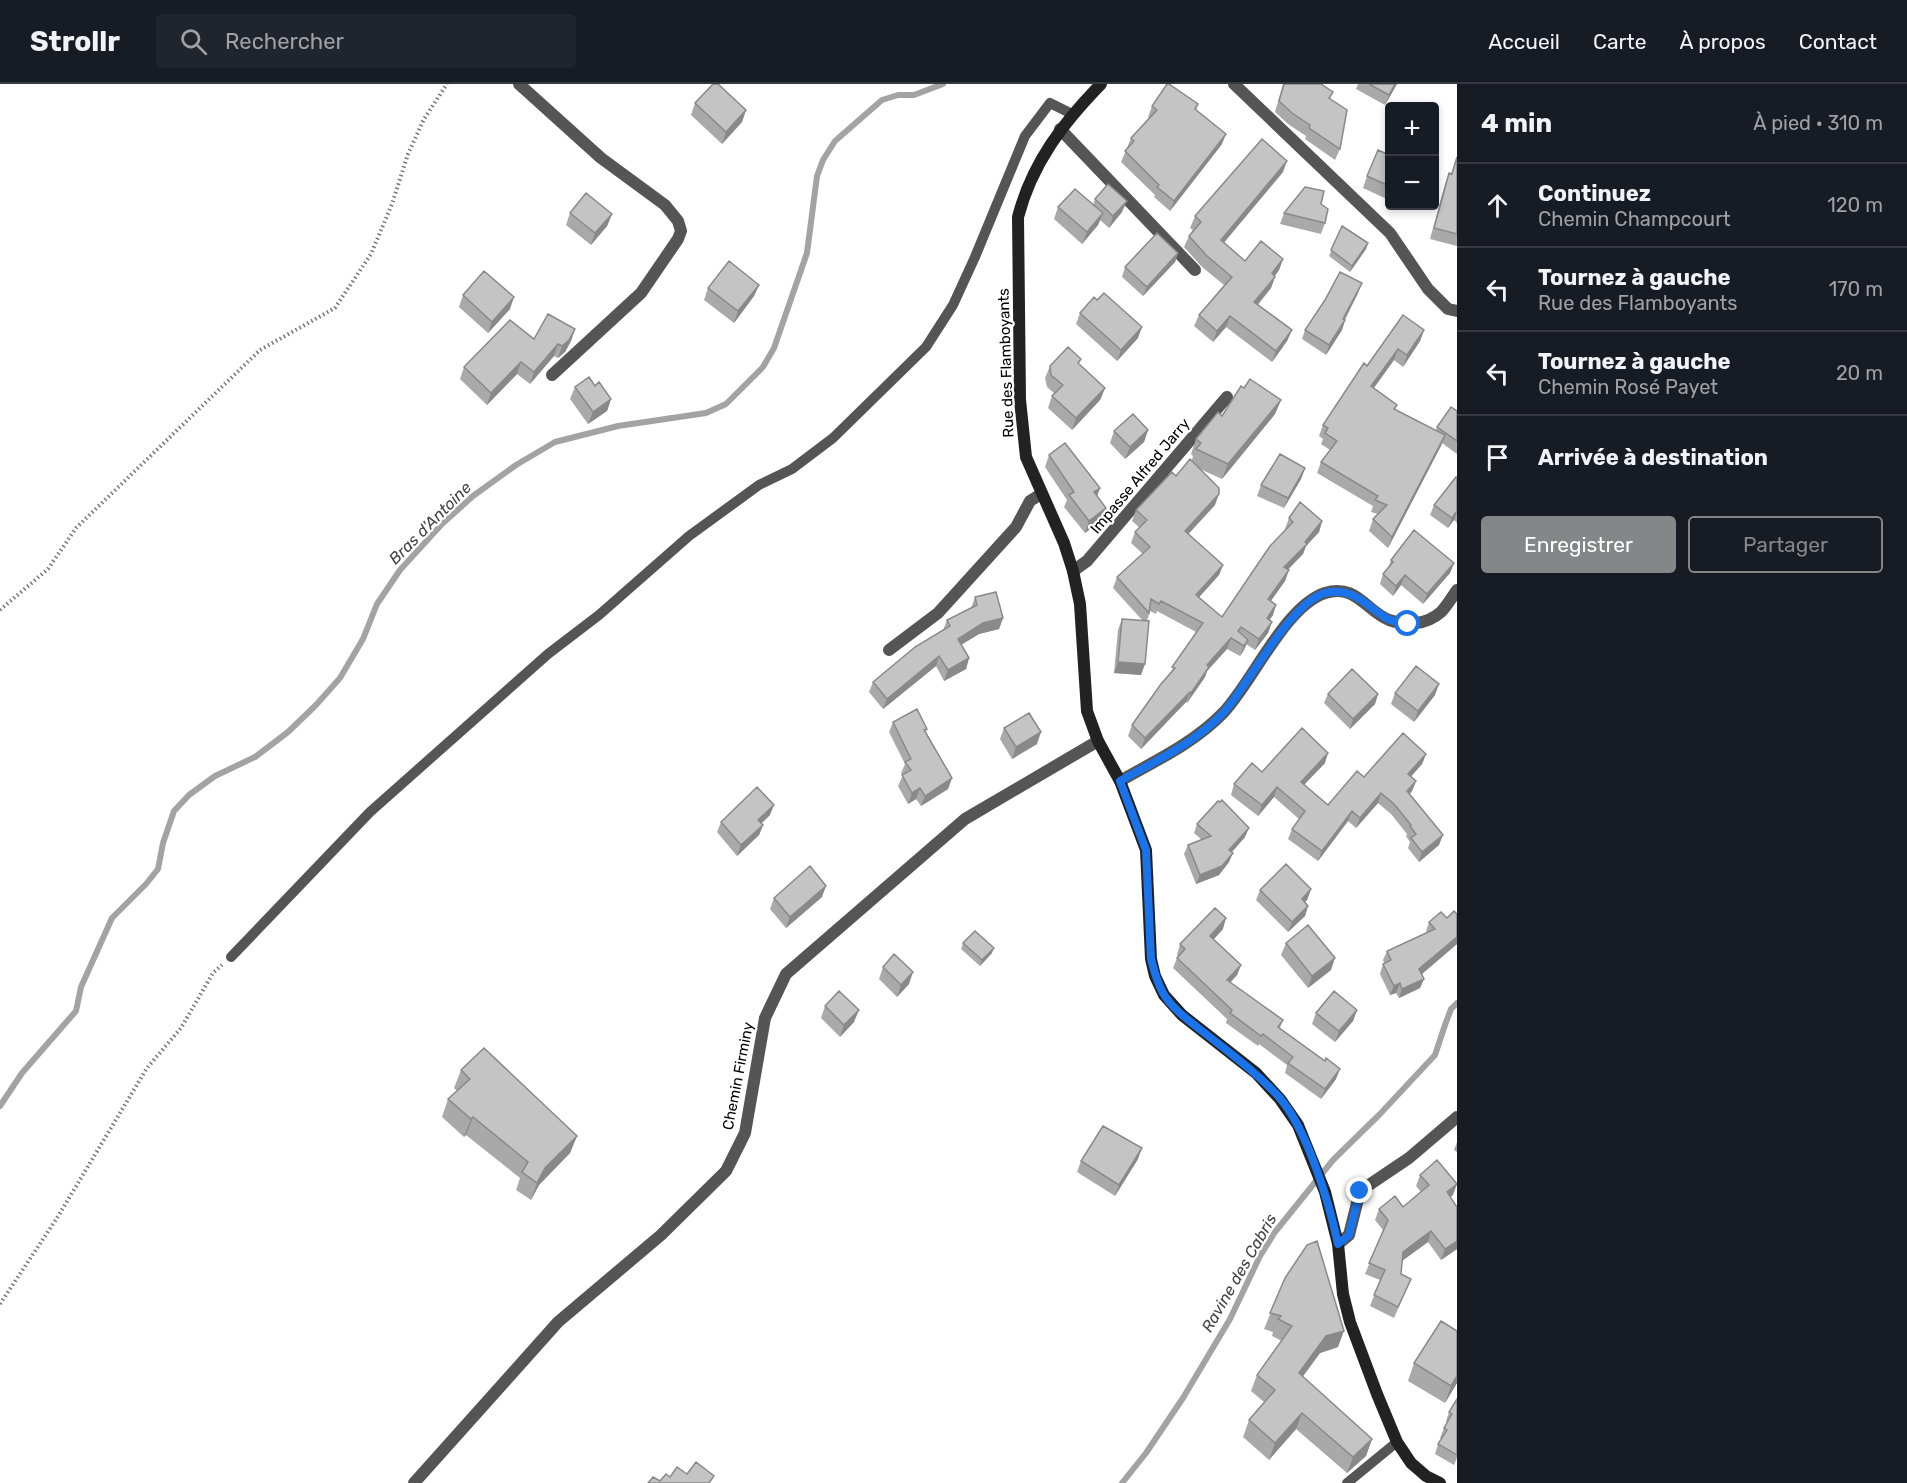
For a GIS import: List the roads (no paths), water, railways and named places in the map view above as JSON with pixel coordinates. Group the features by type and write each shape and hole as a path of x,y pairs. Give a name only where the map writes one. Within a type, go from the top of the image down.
{"main road":[{"name":"Rue des Flamboyants","path":"1101,84 1072,114 1040,159 1024,193 1018,217 1020,400 1026,457 1064,543 1080,603 1086,711 1098,741 1120,781 1146,850 1151,959 1155,976 1164,995 1182,1015 1256,1073 1280,1099 1298,1125 1325,1192 1333,1222 1338,1244 1343,1294 1350,1322 1397,1442 1411,1463 1426,1476 1440,1483"}],"street":[{"path":"519,84 601,158 665,205 678,221 681,231 678,239 641,293 552,375"},
{"path":"1234,84 1390,233 1428,289 1448,309 1457,311"},
{"path":"1060,129 1195,270"},
{"name":"Impasse Alfred Jarry","path":"1072,571 1087,561 1227,397"},
{"path":"889,650 938,613 1016,527 1030,501 1041,494"},
{"path":"1120,781 1205,731 1225,711 1277,637 1299,611 1314,598 1328,592 1350,592 1388,619 1408,624 1428,621 1442,611 1457,590"},
{"name":"Chemin Firminy","path":"414,1483 558,1322 661,1235 726,1171 745,1133 765,1018 786,974 965,819 1098,741"},
{"path":"1338,1244 1349,1235 1360,1191 1409,1158 1457,1117"}],"lane":[{"path":"231,957 370,812 548,654 599,615 689,536 759,485 792,469 833,438 926,347 953,305 1025,136 1050,104 1072,114"},
{"path":"1347,1483 1397,1442"}],"waterway":[{"name":"Bras d'Antoine","path":"0,1106 22,1073 76,1011 81,987 112,918 158,869 163,843 174,811 189,795 215,776 255,757 288,732 316,705 340,678 363,639 377,604 400,570 442,524 473,496 516,465 555,442 618,426 706,413 726,404 763,367 774,348 807,253 817,176 823,160 835,141 882,100 898,95 914,95 943,84"},
{"name":"Ravine des Cabris","path":"1122,1483 1146,1453 1183,1398 1230,1319 1260,1256 1275,1232 1333,1160 1435,1055 1451,1009 1457,1003"}]}
